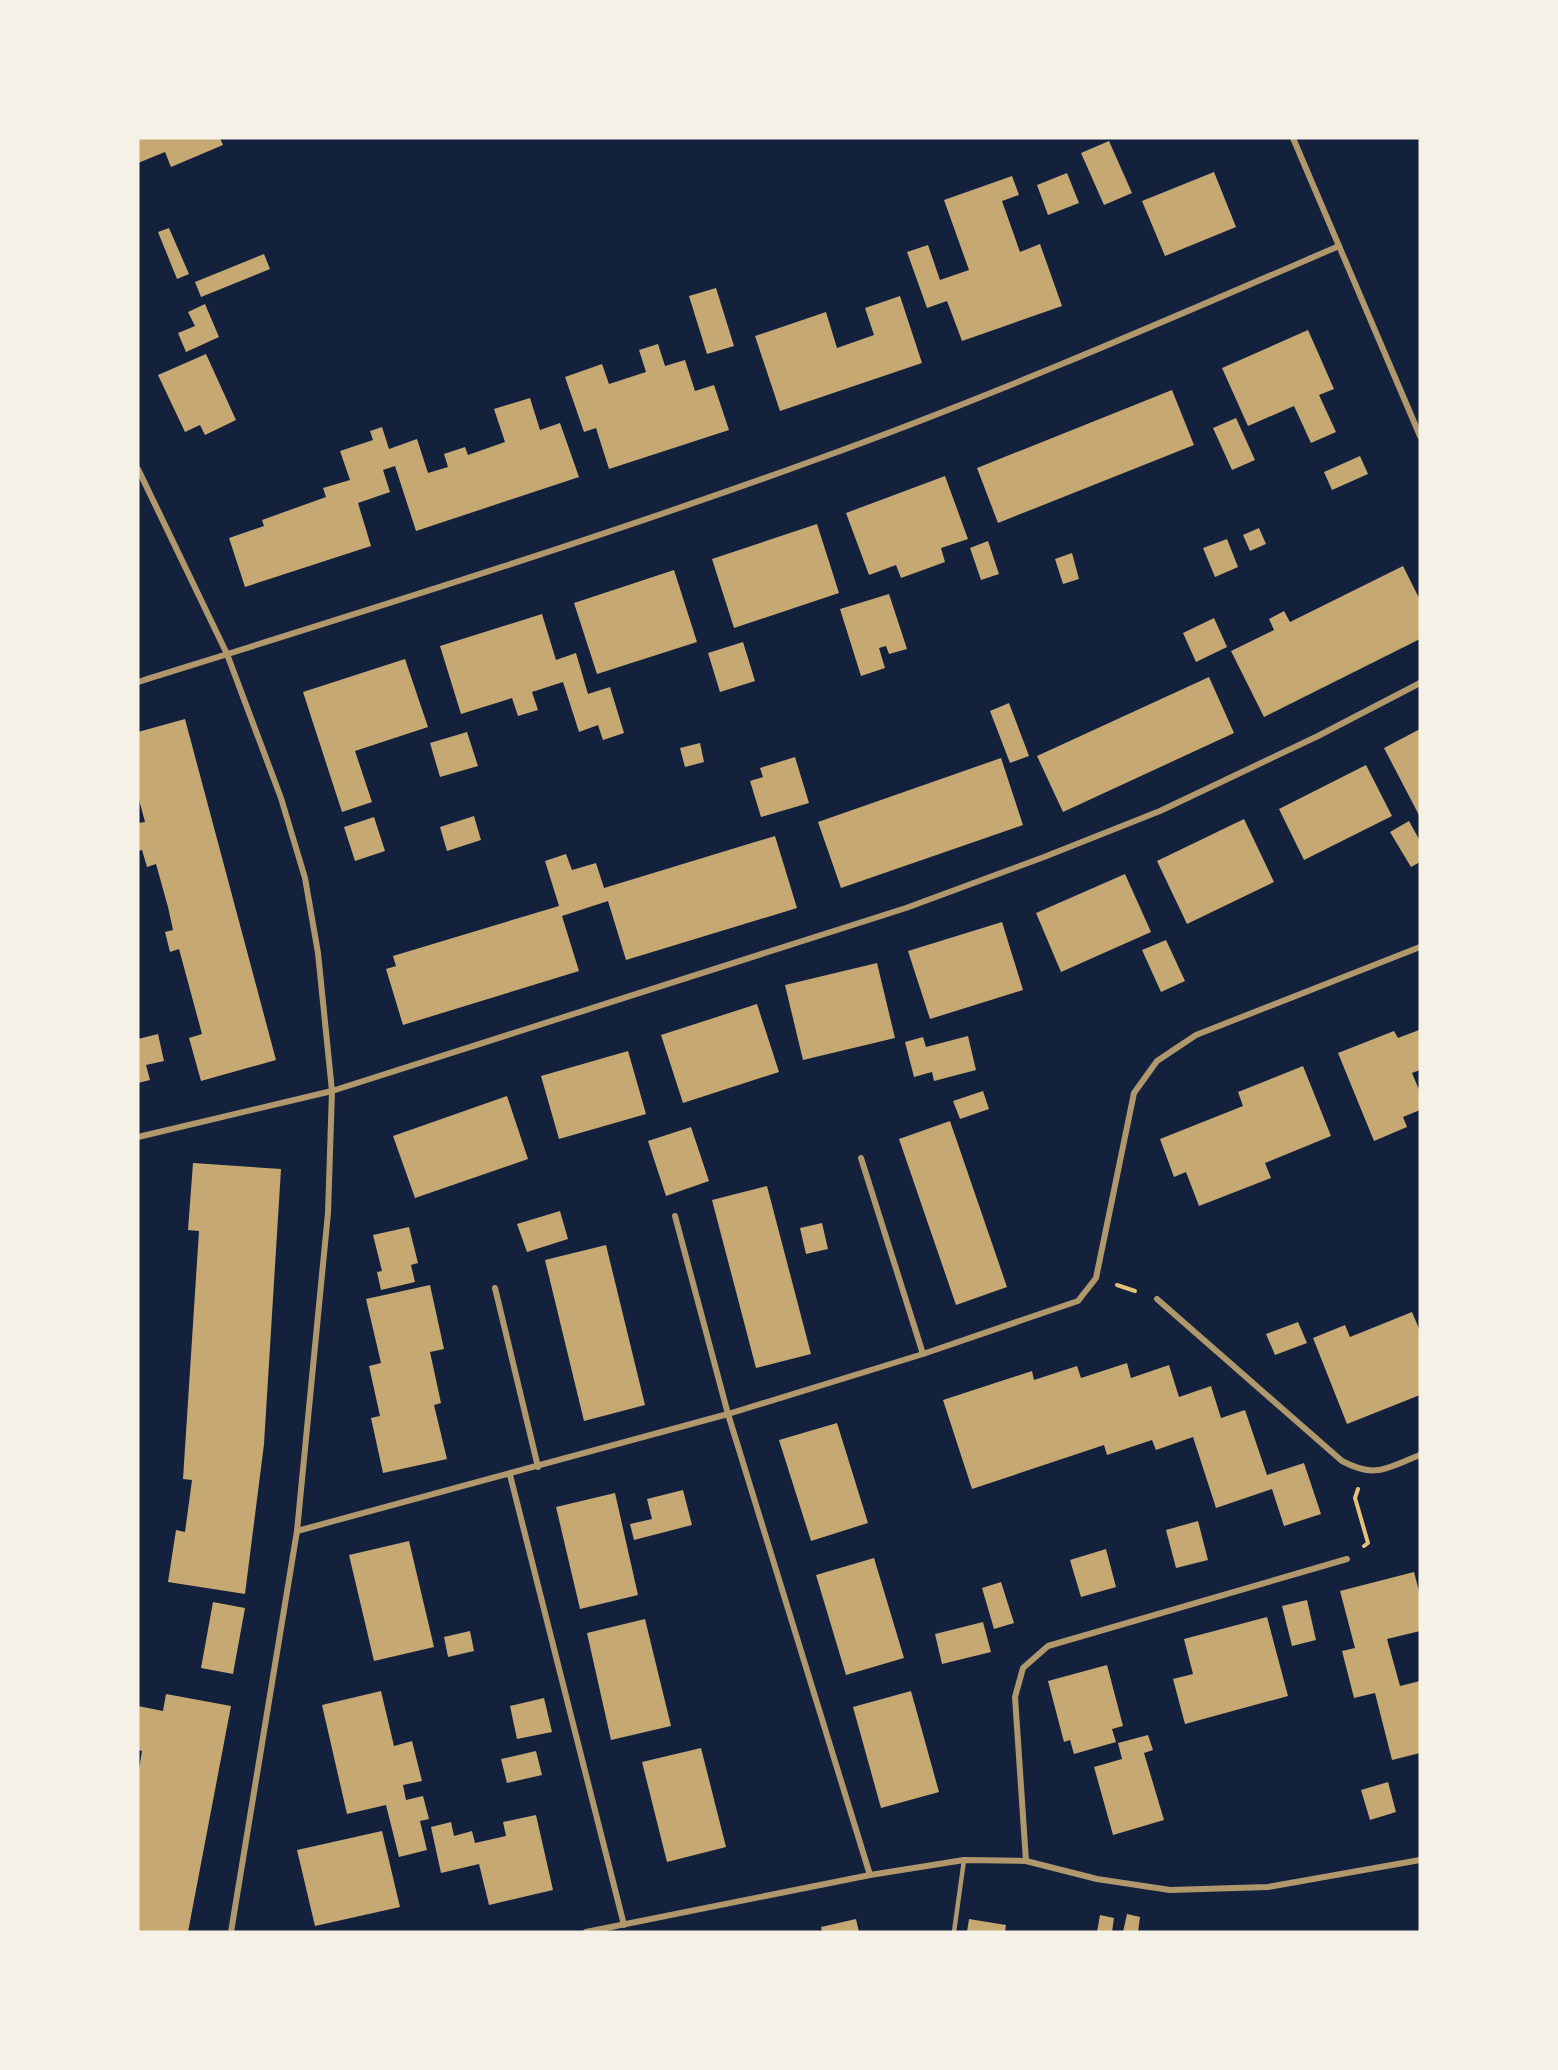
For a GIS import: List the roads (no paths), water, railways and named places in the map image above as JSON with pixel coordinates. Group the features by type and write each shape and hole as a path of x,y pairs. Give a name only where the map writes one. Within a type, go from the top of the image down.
{"street":[{"path":"1293,138 1420,436"},
{"path":"138,682 539,556 817,459 1062,366 1339,246"},
{"path":"138,469 227,654 277,787 305,879 327,1025 332,1091 328,1213 297,1531 231,1932"},
{"path":"138,1137 332,1091 906,908 1160,811 1318,736 1420,683"},
{"path":"297,1531 729,1414 923,1354 1078,1301 1096,1278 1134,1093 1157,1061 1196,1035 1420,947"},
{"path":"861,1158 923,1354"},
{"path":"675,1216 729,1414 870,1875"},
{"path":"495,1288 538,1467"},
{"path":"1158,1299 1342,1461 1362,1471 1377,1471 1420,1455"},
{"path":"510,1475 624,1925"},
{"path":"1026,1862 1015,1697 1023,1668 1048,1646 1347,1559"},
{"path":"586,1932 870,1875 964,1860 1026,1862 1097,1879 1170,1890 1268,1887 1420,1860"}],"lane":[{"path":"954,1932 964,1860"}]}
